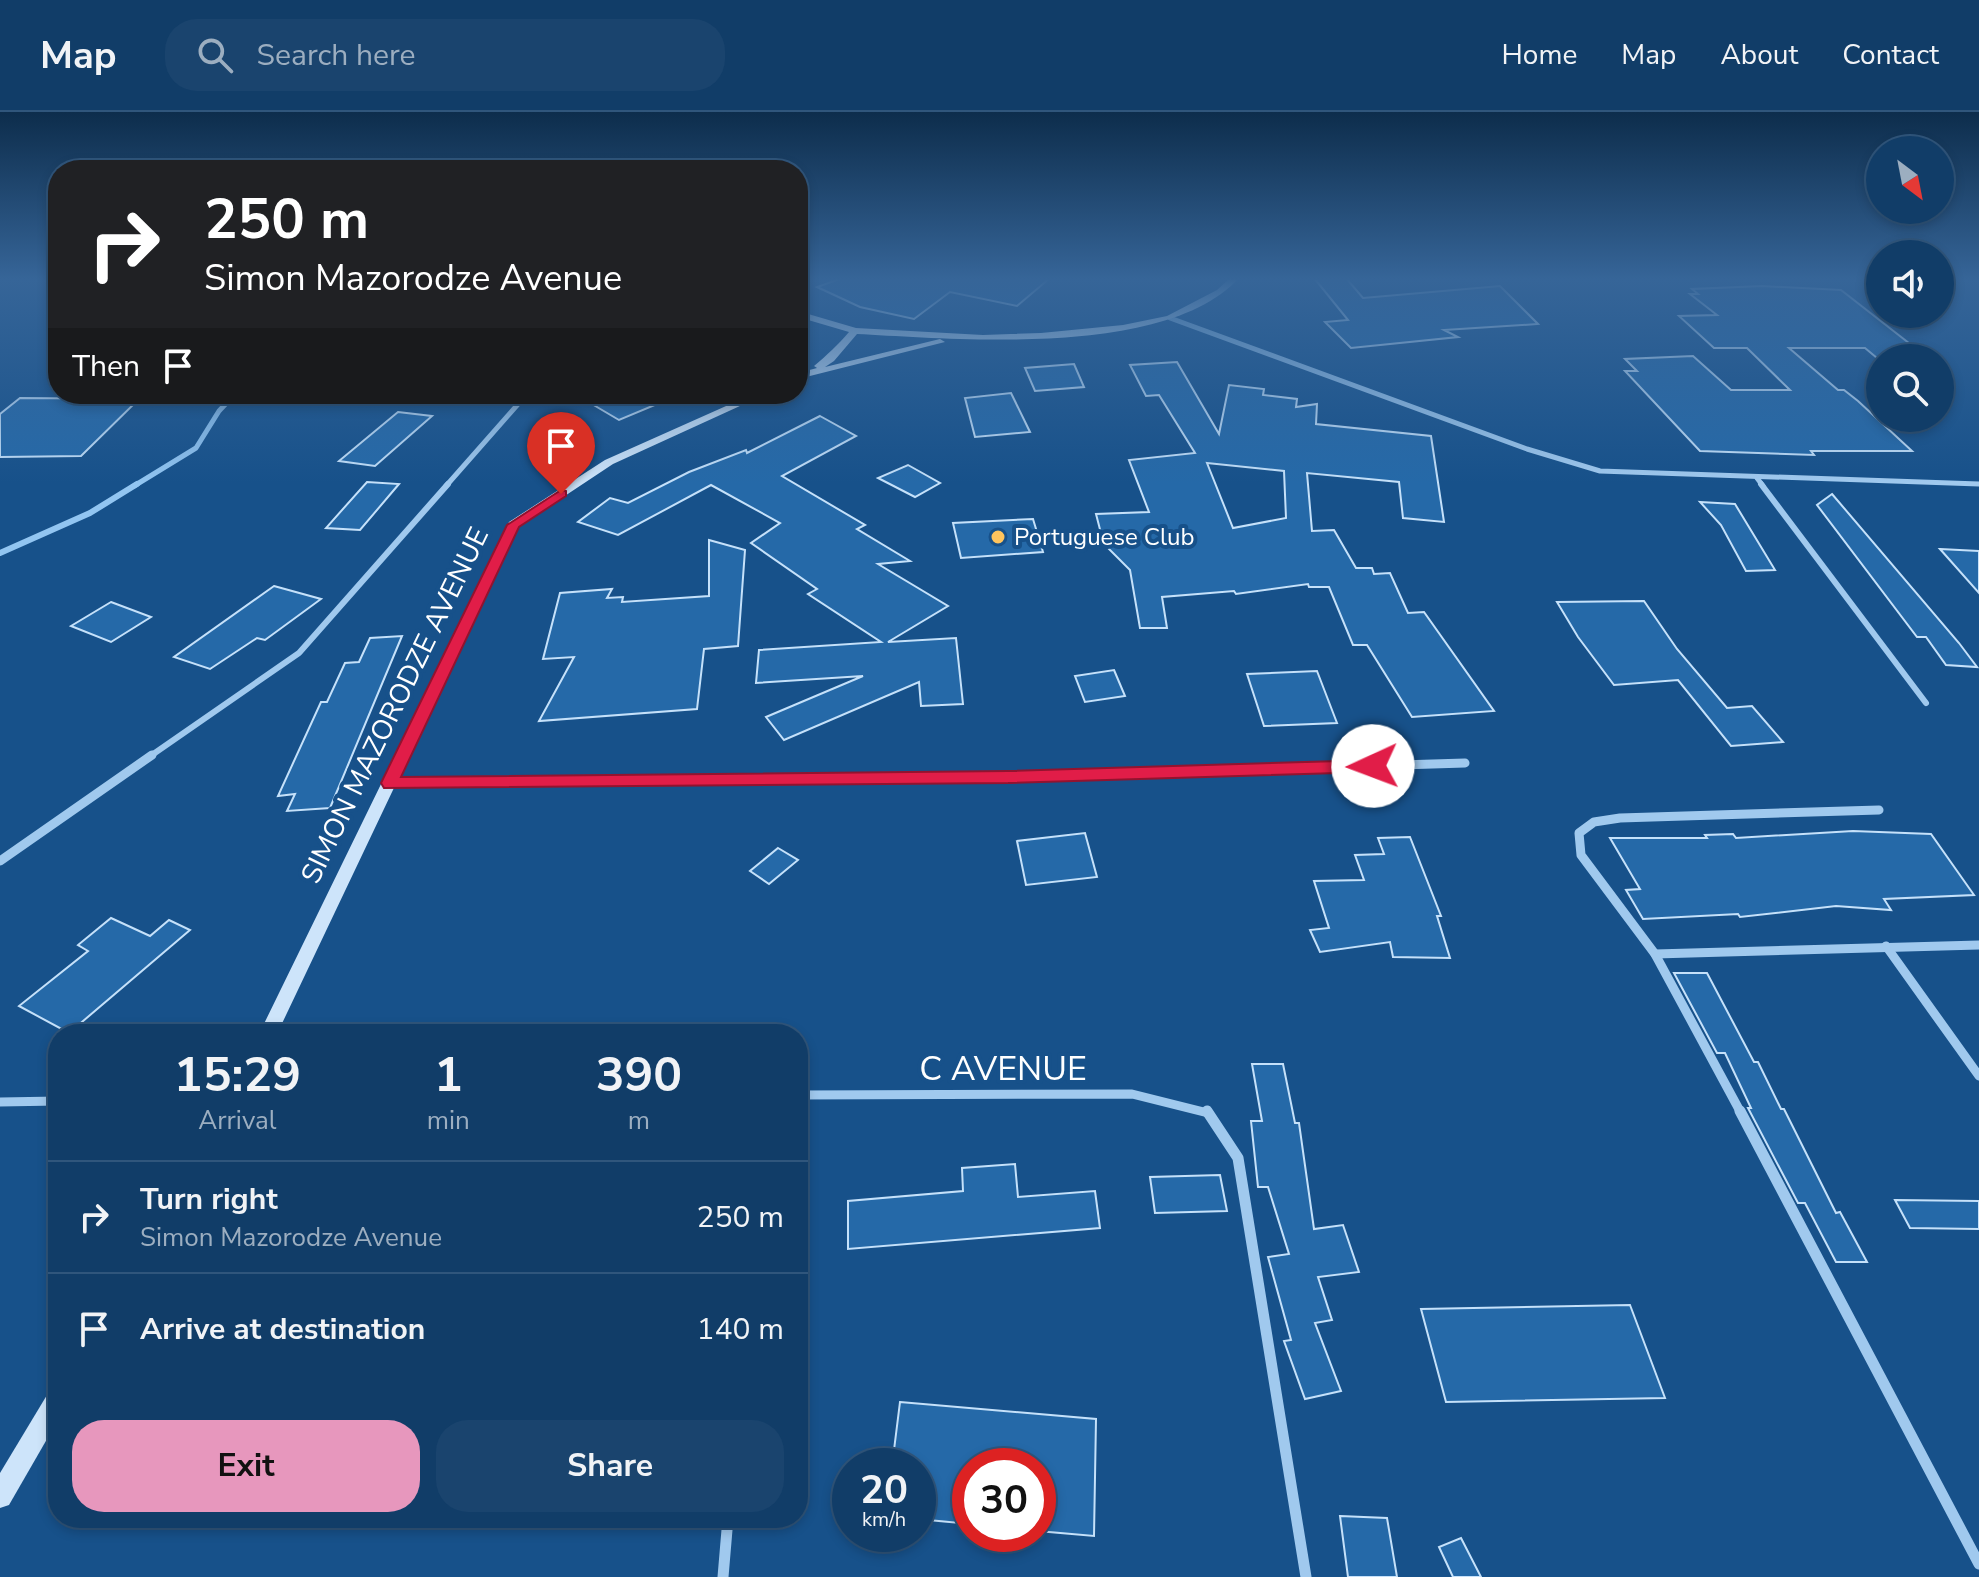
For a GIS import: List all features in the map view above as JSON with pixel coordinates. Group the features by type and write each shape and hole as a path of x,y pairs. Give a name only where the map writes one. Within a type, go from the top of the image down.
{"main road":[{"path":"808,371 831,359 842,346"},
{"path":"808,374 923,346"},
{"name":"SIMON MAZORODZE AVENUE","path":"273,1024 513,525 609,462 739,404"},
{"path":"0,1496 48,1415"}],"street":[{"path":"1247,346 1527,449 1600,471 1979,484"},
{"path":"0,861 299,653 518,404"},
{"path":"1757,478 1926,703"},
{"path":"390,783 1008,777 1465,763"},
{"path":"1879,810 1620,818 1594,822 1579,833 1581,855 1655,954 1979,1564"},
{"path":"1655,954 1979,945"},
{"path":"1886,946 1979,1076"},
{"name":"C AVENUE","path":"808,1095 1132,1094 1206,1110 1238,1158 1306,1577"},
{"path":"0,1102 48,1101"},
{"path":"723,1577 727,1528"}],"building":[{"path":"1712,346 1866,346 1866,349 1789,348 1838,390 1844,390 1866,408 1866,432 1891,432 1912,451 1811,451 1814,455 1700,451 1625,371 1637,371 1625,359 1693,356 1731,390 1790,390 1747,348"},
{"path":"1177,362 1219,434 1229,385 1264,389 1263,395 1297,399 1296,407 1317,404 1316,424 1431,436 1444,522 1403,518 1399,482 1307,473 1312,531 1334,530 1356,568 1372,568 1374,574 1390,573 1408,613 1424,612 1494,711 1412,717 1367,645 1353,645 1329,587 1309,587 1308,584 1236,594 1234,591 1162,597 1167,628 1140,628 1130,570 1103,541 1096,514 1149,512 1129,460 1195,453 1159,395 1146,396 1130,365","holes":["1207,463 1284,471 1286,518 1233,528"]},
{"path":"1074,364 1084,387 1035,391 1025,368"},
{"path":"1011,393 1030,432 975,437 965,398"},
{"path":"20,398 48,398 48,404 134,404 81,456 0,457 0,414"},
{"path":"592,404 657,404 619,420"},
{"path":"398,412 432,416 375,466 339,461"},
{"path":"820,416 856,436 782,476 865,525 857,529 910,561 878,564 948,606 888,642 956,638 963,704 921,706 919,682 784,740 766,717 863,676 756,683 759,650 881,642 808,594 817,589 751,543 780,523 711,485 618,535 578,522 610,498 628,503 689,472 746,450 747,453"},
{"path":"908,465 940,483 915,497 878,478"},
{"path":"367,482 399,484 360,530 326,528"},
{"path":"1832,494 1977,667 1946,665 1926,637 1917,637 1817,505"},
{"path":"1700,502 1735,504 1775,570 1746,571 1721,525"},
{"name":"Portuguese Club","path":"1033,519 1043,552 961,558 953,523"},
{"path":"709,540 745,550 738,646 704,649 697,709 539,721 574,657 543,659 560,593 612,589 607,598 623,597 622,602 709,596"},
{"path":"1940,549 1979,551 1979,593"},
{"path":"274,586 321,599 265,640 257,638 210,669 174,657"},
{"path":"1644,601 1677,649 1727,708 1752,706 1783,742 1731,746 1678,680 1614,685 1578,637 1557,602"},
{"path":"111,602 151,617 111,642 71,626"},
{"path":"402,636 330,808 287,811 295,794 278,796 321,702 327,702 345,663 359,662 370,638"},
{"path":"1114,670 1125,696 1085,702 1075,676"},
{"path":"1317,671 1337,723 1264,726 1247,674"},
{"path":"1853,831 1931,834 1974,895 1884,899 1891,910 1836,906 1740,917 1738,914 1643,919 1626,890 1640,889 1610,838 1707,838 1705,835 1733,834 1736,838"},
{"path":"1085,833 1097,877 1026,885 1017,841"},
{"path":"1410,837 1441,916 1437,916 1450,958 1393,957 1390,942 1320,952 1310,930 1329,928 1314,881 1364,880 1355,855 1384,854 1378,838"},
{"path":"778,848 798,860 769,884 750,871"},
{"path":"111,918 150,936 169,920 190,930 80,1024 52,1024 19,1006 88,951 78,945"},
{"path":"1674,973 1707,973 1754,1062 1758,1062 1781,1109 1784,1109 1836,1213 1840,1212 1867,1262 1836,1262 1805,1203 1798,1203 1748,1108 1751,1108 1725,1053 1717,1053"},
{"path":"1252,1064 1283,1064 1295,1123 1299,1123 1314,1229 1343,1225 1359,1272 1318,1277 1332,1320 1315,1323 1341,1391 1305,1399 1284,1341 1291,1340 1268,1257 1289,1254 1268,1187 1258,1187 1251,1121 1262,1121"},
{"path":"1015,1164 1018,1197 1095,1191 1100,1228 848,1249 848,1201 963,1191 962,1168"},
{"path":"1220,1175 1227,1211 1155,1213 1150,1177"},
{"path":"1895,1200 1979,1201 1979,1229 1910,1228"},
{"path":"1630,1305 1665,1398 1446,1402 1421,1309"},
{"path":"900,1402 1096,1419 1094,1536 1056,1533 1056,1448 952,1448 952,1522 936,1521 936,1448 894,1448"},
{"path":"1340,1516 1387,1518 1397,1577 1348,1577"},
{"path":"1461,1538 1481,1577 1453,1577 1439,1547"}],"waterway":[{"path":"134,486 196,448 226,404"},
{"path":"0,553 90,513 137,484"}],"place":[{"name":"Portuguese Club","path":"998,537"}],"route":[{"path":"561,494 513,525 390,783 1008,777 1373,766"}]}
